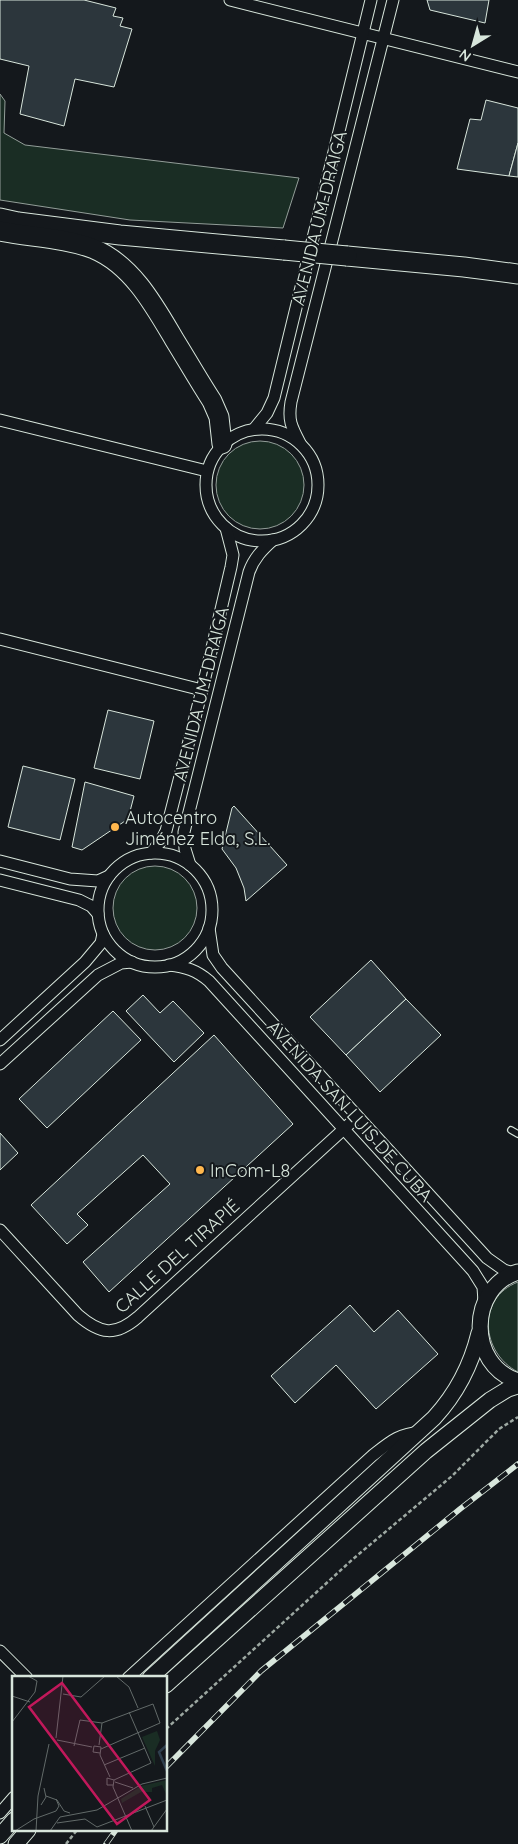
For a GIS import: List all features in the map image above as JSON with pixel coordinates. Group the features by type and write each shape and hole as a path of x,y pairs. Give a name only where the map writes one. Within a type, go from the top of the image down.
{"main road":[{"path":"0,218 120,235 464,267 518,274"},
{"path":"0,231 79,244 95,250 108,257 138,283 150,299 212,402 219,417 222,444"}],"street":[{"path":"230,0 518,72"},
{"name":"AVENIDA UM-DRAIGA","path":"300,443 291,428 289,416 291,402 373,36 371,0"},
{"name":"AVENIDA UM-DRAIGA","path":"254,428 267,413 274,398 373,36 392,0"},
{"path":"0,420 207,471"},
{"path":"254,428 280,431 300,443 314,463 318,487 316,500 305,521 296,530 273,540 248,540 226,528 215,516 208,502 205,486 211,459 222,444 237,434 254,428"},
{"name":"AVENIDA UM-DRAIGA","path":"151,853 161,841 166,831 202,690 233,556 226,528"},
{"name":"AVENIDA UM-DRAIGA","path":"190,865 185,849 184,832 249,572 253,562 273,540"},
{"path":"0,639 202,690"},
{"path":"0,1040 86,962 102,943 103,934 98,914 98,901 108,876 120,864 135,856 151,853 172,855 190,865 202,878 209,894 212,911 209,928 200,944 193,951 186,957 169,965 150,966 132,962 120,963 98,975 0,1064"},
{"path":"0,861 70,879 98,880 108,876"},
{"path":"0,880 79,900 91,906 98,914"},
{"name":"AVENIDA SAN LUIS DE CUBA","path":"209,928 213,956 222,968 487,1258 504,1270 516,1272"},
{"path":"103,934 115,951 132,962"},
{"name":"AVENIDA SAN LUIS DE CUBA","path":"169,965 185,966 197,971 209,981 472,1271 483,1286 484,1302"},
{"name":"CALLE DEL TIRAPIÉ","path":"0,1230 78,1316 90,1326 104,1331 121,1329 129,1325 358,1117"},
{"path":"152,1676 421,1432 445,1406 457,1389 474,1353 484,1302 491,1290 501,1280 516,1272"},
{"path":"479,1333 483,1347 490,1360 501,1372 518,1380"},
{"path":"168,1683 426,1451 490,1400 508,1389 518,1386"},
{"path":"130,1676 372,1456 393,1440 405,1434 421,1432"},
{"path":"0,1651 25,1676"},
{"path":"0,1813 12,1799"},
{"path":"0,1836 12,1822"},
{"path":"16,1844 26,1832"}],"lane":[{"path":"511,1130 518,1134"}],"path":[{"path":"168,1727 353,1559 452,1476 499,1429 518,1418"},
{"path":"66,1844 75,1832"}],"green space":[{"path":"0,94 5,101 4,133 25,145 299,178 283,228 130,220 0,200"},
{"path":"260,441 277,444 291,454 301,468 304,485 301,502 291,516 277,526 260,529 243,526 229,516 219,502 216,485 219,468 229,454 243,444"},
{"path":"155,866 171,869 185,878 194,892 197,908 194,924 185,938 171,947 155,950 139,947 125,938 116,924 113,908 116,892 125,878 139,869"},
{"path":"518,1282 518,1372 496,1352 488,1326 490,1312 495,1300 504,1290"}],"building":[{"path":"0,0 84,0 116,8 113,16 123,18 120,26 132,29 114,87 75,79 64,126 20,114 29,66 0,59"},
{"path":"427,0 489,0 485,23 430,10"},
{"path":"486,100 518,108 518,143 509,176 457,169 470,119 481,120"},
{"path":"518,143 518,177 509,176"},
{"path":"108,710 154,721 140,779 94,768"},
{"path":"23,766 75,779 60,840 8,827"},
{"path":"85,782 134,796 128,819 82,850 72,847"},
{"path":"234,806 287,865 246,901 244,888 236,868 222,849"},
{"path":"371,960 406,999 346,1055 310,1017"},
{"path":"143,995 160,1013 173,1001 204,1033 174,1062 126,1011"},
{"path":"406,999 441,1035 380,1092 346,1055"},
{"path":"113,1011 141,1040 47,1128 19,1099"},
{"name":"InCom-L8","path":"214,1035 293,1124 109,1292 83,1262 170,1184 143,1155 77,1214 88,1225 67,1244 31,1205"},
{"path":"0,1133 18,1153 0,1170"},
{"path":"350,1305 374,1332 398,1310 438,1354 376,1409 336,1365 295,1403 271,1376"}],"railway":[{"path":"168,1765 261,1671 518,1464"},
{"path":"106,1844 115,1832"}],"place":[{"name":"Autocentro Jiménez Elda, S.L.","path":"115,827"},
{"name":"InCom-L8","path":"200,1170"}]}
